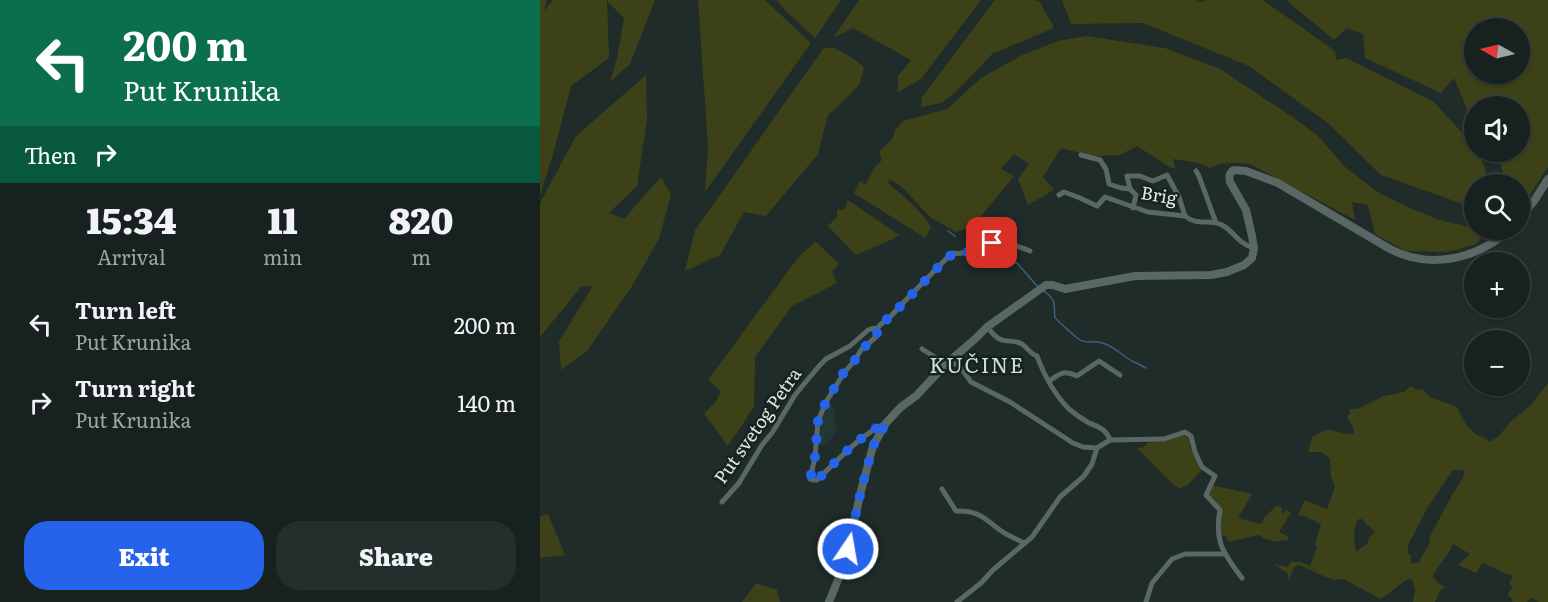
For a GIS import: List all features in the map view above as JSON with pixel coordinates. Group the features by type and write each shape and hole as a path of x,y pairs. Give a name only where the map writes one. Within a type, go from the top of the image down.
{"main road":[{"path":"829,602 844,565 873,446 886,423 987,327 1046,285 1065,289 1135,276 1220,274 1236,269 1249,261 1254,248 1246,210 1230,182 1230,172 1246,171 1278,183 1390,249 1409,257 1454,259 1479,250 1494,240"},
{"path":"1530,206 1548,179"}],"street":[{"path":"1081,155 1100,160 1106,169 1109,184 1130,189"},
{"path":"1196,171 1216,223"},
{"path":"1133,208 1136,195 1130,189 1127,176 1140,176 1153,180 1167,175 1179,197 1185,216"},
{"name":"Brig","path":"1059,195 1064,192 1097,207 1104,198 1148,212 1185,216 1197,222 1216,223 1223,225 1245,245 1254,248"},
{"path":"886,423 854,445 817,480 810,479 815,457 818,420 826,402 844,372 861,350 877,336 877,329 880,325 953,254 960,255 992,243 1009,244 1029,251"},
{"path":"987,327 996,337 1003,341 1012,340 1022,344 1037,356 1054,391 1068,408 1098,426 1107,433 1110,440"},
{"name":"Put svetog Petra","path":"722,502 739,483 795,395 814,372 826,359 850,346 868,330 877,329"},
{"path":"922,349 946,364 958,364 971,382 1010,402 1073,443 1083,447 1097,448 1110,440 1164,439 1185,432 1191,436 1202,466 1215,476 1206,495 1220,510 1217,526 1224,554 1242,578"},
{"path":"1049,381 1061,373 1068,372 1077,376 1099,361 1120,375"},
{"path":"957,602 1032,537 1060,496 1084,476 1092,464 1097,448"},
{"path":"942,489 956,511 969,510 989,520 1005,534 1024,543"},
{"path":"1146,602 1152,583 1172,559 1185,554 1224,554"}],"shaded area":[{"path":"828,402 834,411 836,431 827,445 818,446 819,423"}],"green space":[{"path":"540,0 547,0 544,11 553,0 655,0 630,64 610,82 624,18 607,1 609,58 571,86 540,196"},
{"path":"698,0 765,0 811,43 705,192 708,147"},
{"path":"776,0 841,0 815,38"},
{"path":"859,0 981,0 921,79 898,92 898,76 911,60 853,28 833,38"},
{"path":"995,0 1040,2 1054,28 992,54 956,92 941,103 921,107 922,97"},
{"path":"1062,0 1196,0 1201,2 1206,0 1263,0 1335,51 1336,60 1346,58 1434,102 1464,135 1464,162 1483,162 1486,174 1464,174 1464,204 1381,175 1329,124 1249,66 1143,23 1071,24"},
{"path":"1286,0 1548,0 1548,167 1530,195 1530,174 1503,174 1500,162 1530,162 1530,96 1464,96 1464,102 1454,78 1441,93 1365,58 1363,34 1347,28 1334,40"},
{"path":"1086,36 1165,48 1220,69 1318,136 1345,167 1379,193 1440,220 1464,226 1464,240 1480,240 1474,245 1447,252 1405,251 1375,234 1368,205 1352,202 1355,220 1250,164 1224,163 1210,168 1198,163 1173,159 1175,168 1171,168 1137,146 1120,155 1092,156 1061,148 1043,177 1054,190 1028,205 1018,179 1029,164 1014,154 1001,169 1014,176 972,227 956,232 930,217 901,186 890,179 888,183 922,215 931,227 925,238 854,193 860,181 865,185 874,168 882,160 879,152 892,139 895,130 903,121 947,109 981,78 1022,55 1058,41"},
{"path":"833,47 864,67 860,83 828,115 818,154 766,216 744,212 720,255 685,271 695,230 823,49"},
{"path":"646,75 647,119 637,186 609,213 624,219 661,177 671,194 659,239 632,286 587,351 561,370 559,341 593,286 581,287 540,337 540,203 576,136"},
{"path":"848,200 899,235 856,255 828,226 837,217 837,210 844,210"},
{"path":"816,242 839,264 832,272 837,283 792,306 755,357 754,407 728,446 704,414 716,401 721,391 708,380 802,253"},
{"path":"1548,383 1548,602 1540,602 1531,598 1527,602 1512,602 1513,600 1507,594 1513,587 1509,584 1513,576 1483,563 1476,573 1458,565 1470,554 1453,544 1433,577 1445,587 1440,591 1435,602 1413,602 1415,590 1412,579 1406,580 1381,599 1343,579 1328,578 1299,565 1294,567 1288,581 1288,574 1274,564 1287,567 1291,562 1301,562 1310,566 1317,548 1315,544 1321,524 1298,515 1305,500 1327,509 1335,486 1331,477 1330,459 1322,452 1308,452 1312,437 1319,433 1333,430 1353,434 1354,430 1347,417 1351,412 1348,409 1357,409 1384,396 1404,392 1411,386 1417,390 1422,389 1430,397 1457,407 1465,423 1475,434 1489,442 1498,437 1511,421 1530,406","holes":["1453,470 1465,470 1463,478 1429,538 1430,542 1419,562 1411,564 1408,545 1428,507","1360,518 1375,532 1369,537 1367,544 1356,552 1355,529"]},
{"path":"1185,434 1189,436 1190,447 1201,471 1188,485 1179,489 1136,448"},
{"path":"1211,485 1252,494 1238,518 1261,524 1277,505 1282,508 1282,513 1286,510 1291,512 1279,532 1289,537 1288,540 1273,541 1259,535 1229,542 1225,536 1220,535 1221,513 1207,494"},
{"path":"548,514 565,555 540,558 540,516"},
{"path":"756,583 777,590 780,602 742,602"}],"waterway":[{"path":"948,231 955,236"},
{"path":"981,256 988,257 991,261 1017,263 1038,287"},
{"path":"1044,291 1053,301 1055,318 1077,338 1082,341 1107,344 1146,368"}],"district":[{"name":"KUČINE","path":"977,366"}],"route":[{"path":"848,549 873,446 886,423 854,445 817,480 810,479 815,457 818,420 826,402 844,372 861,350 877,336 877,329 880,325 947,258 953,254 960,255 992,243"}]}
